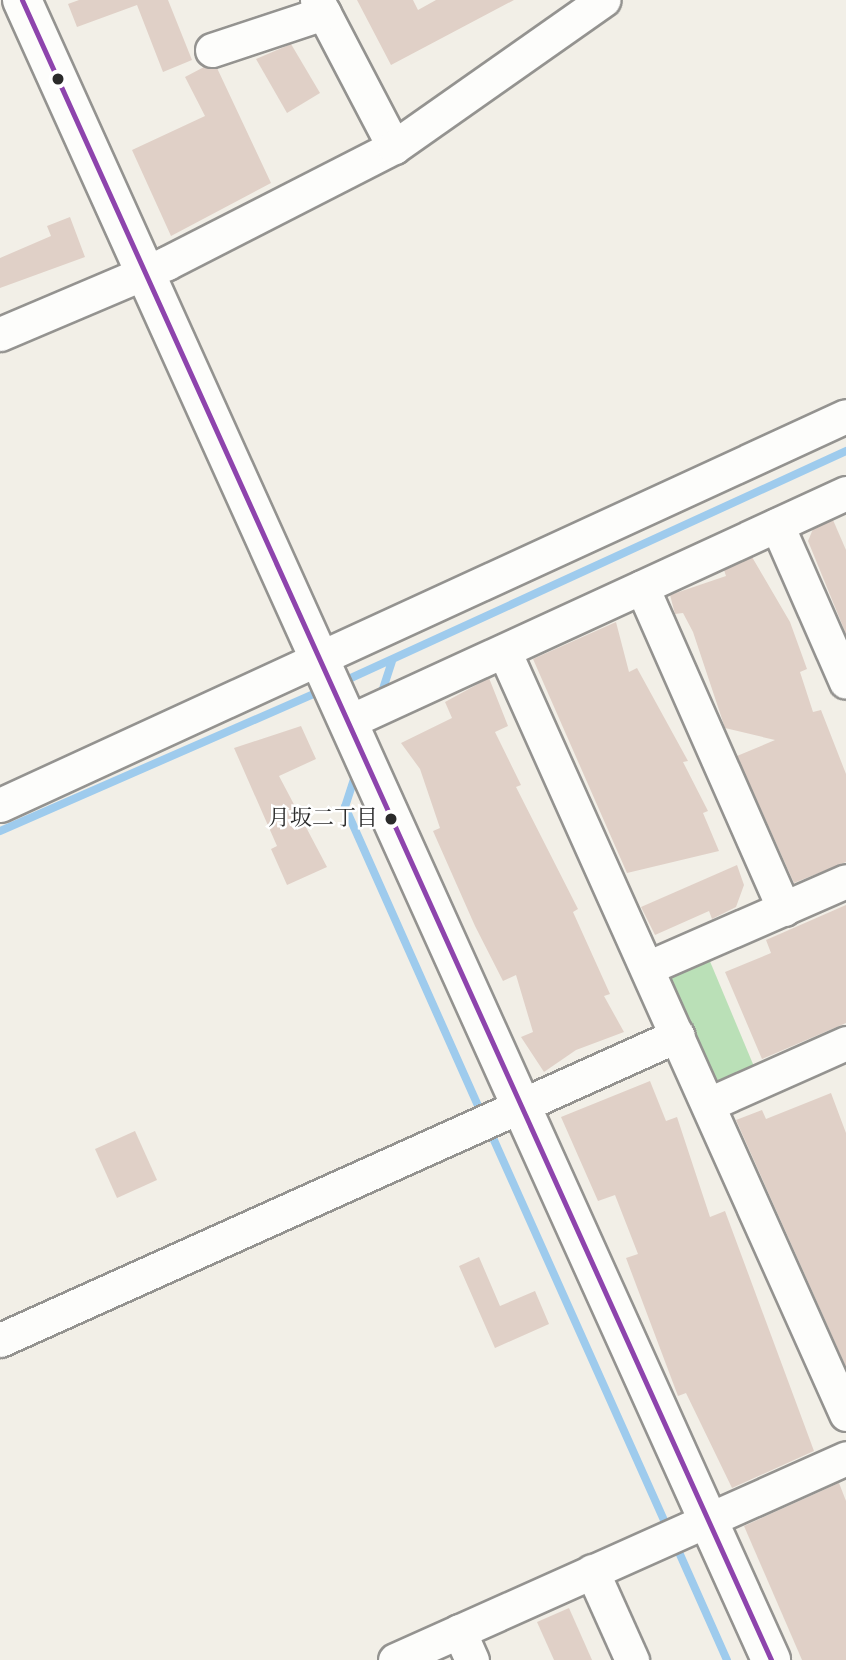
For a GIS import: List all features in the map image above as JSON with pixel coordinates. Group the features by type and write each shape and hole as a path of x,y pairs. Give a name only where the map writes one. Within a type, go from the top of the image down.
{"main road":[{"path":"22,0 348,699 372,774 512,1108 697,1525 771,1660"}],"street":[{"path":"0,334 148,271 394,147 603,0"},
{"path":"212,50 320,6 394,147"},
{"path":"348,699 846,416"},
{"path":"0,805 505,653 846,493"},
{"path":"777,525 846,682"},
{"path":"642,587 784,909"},
{"path":"505,653 846,1414"},
{"path":"647,968 846,881"},
{"path":"0,1340 678,1035"},
{"path":"709,1104 846,1043"},
{"path":"395,1660 466,1646 592,1572 846,1458"},
{"path":"592,1572 632,1660"}],"green space":[{"path":"709,959 758,1076 712,1095 664,978"}],"building":[{"path":"79,0 168,0 192,60 163,72 137,5 77,27 68,4"},
{"path":"357,0 413,0 418,10 436,0 514,0 391,65"},
{"path":"291,44 320,93 287,113 256,59"},
{"path":"204,67 217,68 271,183 171,236 132,150 205,116 185,77"},
{"path":"70,217 85,257 0,288 0,258 51,236 47,226"},
{"path":"833,520 846,550 846,634 808,541 813,529"},
{"path":"752,557 790,622 807,669 800,672 813,712 821,710 846,774 846,862 794,883 737,756 775,740 725,728 693,632 683,613 675,614 670,595 726,576 724,570"},
{"path":"616,622 629,672 637,668 688,761 683,762 708,811 703,813 719,851 627,873 533,659"},
{"path":"489,678 508,726 495,732 521,785 516,787 578,909 573,912 610,994 604,996 624,1032 576,1050 544,1072 521,1037 533,1032 516,975 503,981 475,926 433,831 440,828 420,769 401,743 452,718 445,702"},
{"path":"301,726 316,759 279,776 327,867 287,885 271,849 277,846 234,748"},
{"path":"737,865 744,885 736,907 712,919 709,911 655,935 641,907"},
{"path":"846,905 846,1023 762,1059 725,972 771,953 766,940"},
{"path":"650,1081 666,1121 677,1117 710,1217 725,1211 814,1451 732,1488 686,1393 678,1396 626,1258 638,1254 615,1195 598,1201 561,1117"},
{"path":"831,1093 846,1133 846,1367 736,1120 762,1110 766,1119"},
{"path":"135,1131 157,1180 117,1198 95,1149"},
{"path":"479,1257 500,1306 535,1291 549,1324 495,1348 459,1266"},
{"path":"839,1483 846,1501 846,1660 802,1660 744,1526"},
{"path":"569,1608 592,1660 554,1660 537,1622"}],"waterway":[{"path":"340,683 846,451"},
{"path":"380,698 392,661"},
{"path":"0,831 321,691"},
{"path":"356,773 345,807 482,1114"},
{"path":"489,1129 668,1530"},
{"path":"674,1541 727,1660"}],"transit line":[{"path":"22,0 771,1660"}],"place":[{"name":"月坂二丁目","path":"391,819"}]}
